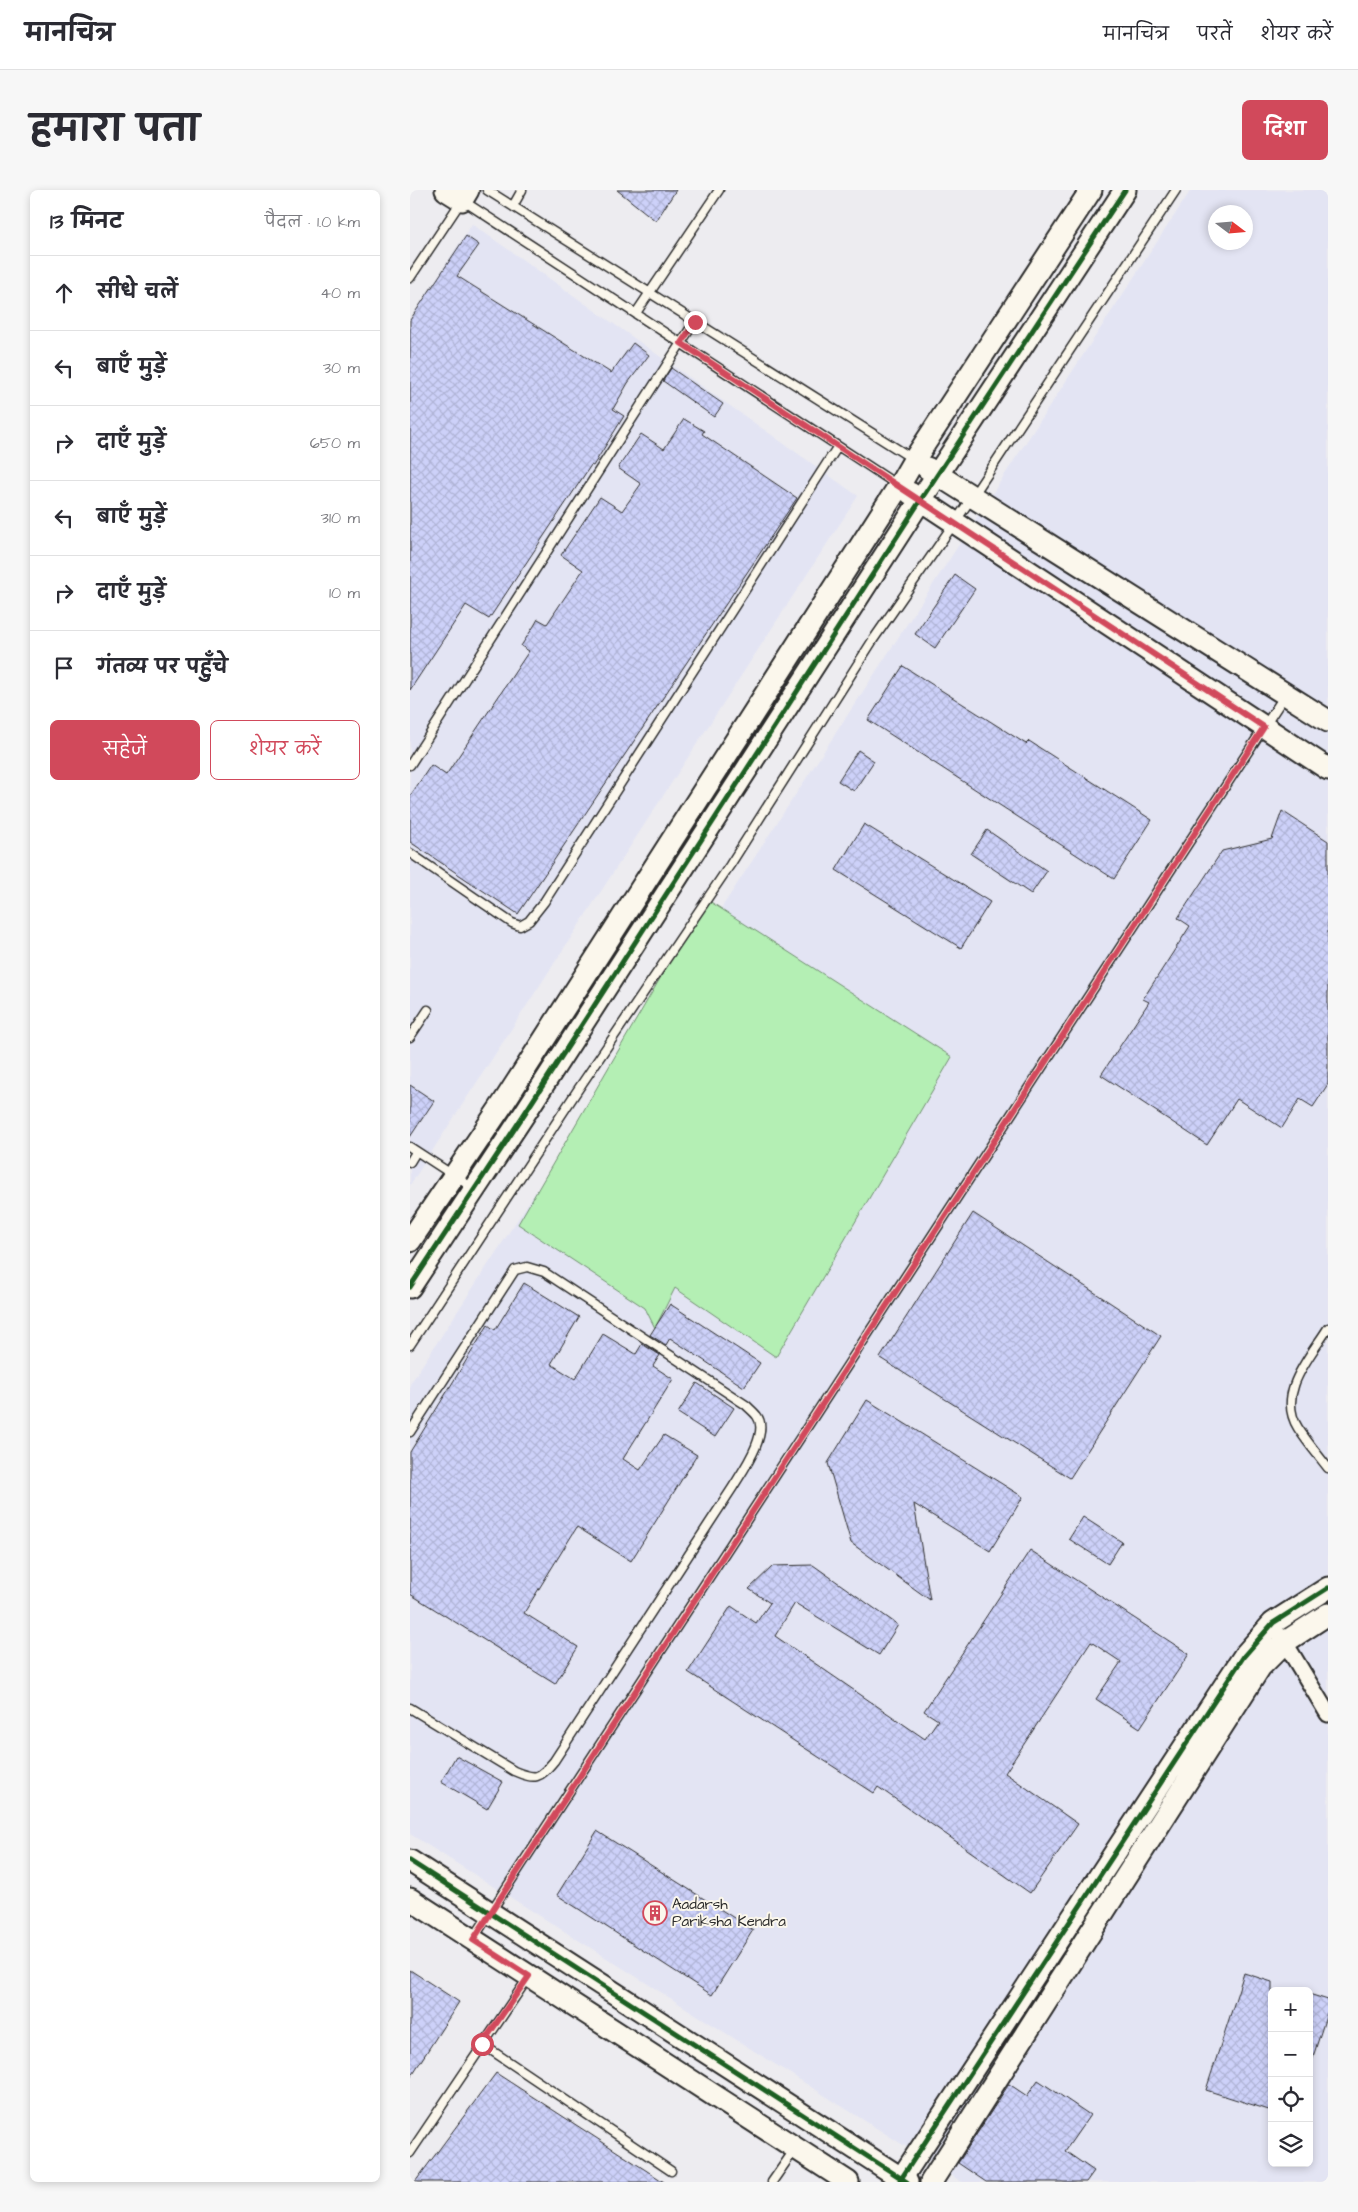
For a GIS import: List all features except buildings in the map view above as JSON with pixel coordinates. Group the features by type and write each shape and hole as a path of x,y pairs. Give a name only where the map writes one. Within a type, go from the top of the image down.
{"street":[{"path":"410,1241 504,1102 914,460 1091,190"},
{"path":"410,1287 920,501 1125,190"},
{"path":"914,460 1328,721"},
{"path":"899,486 1328,769"},
{"path":"410,1861 902,2181 1244,1656 1272,1623 1328,1588"},
{"path":"932,2182 1260,1667 1285,1642 1328,1614"},
{"path":"1272,1623 1328,1714"},
{"path":"410,1899 848,2182"}],"lane":[{"path":"488,190 914,460"},
{"path":"513,206 522,190"},
{"path":"636,313 651,294 719,190"},
{"path":"410,1346 730,865 873,640 973,496 1176,190"},
{"path":"410,278 459,193 681,343 899,486"},
{"path":"410,765 695,322"},
{"path":"410,853 512,923 520,926 529,921 549,894 838,446"},
{"path":"473,1940 1286,693"},
{"path":"410,1037 428,1010"},
{"path":"410,1162 413,1150 475,1189"},
{"path":"410,1432 515,1270 527,1266 544,1272 746,1406 759,1418 760,1431 754,1452 733,1487 554,1761 542,1776 529,1778 514,1771 410,1708"},
{"path":"1328,1328 1294,1383 1290,1401 1297,1426 1328,1468"},
{"path":"410,2154 529,1976"},
{"path":"482,2044 671,2171"},
{"path":"772,2182 795,2148"}],"shaded area":[{"path":"1191,190 1328,190 1328,2182 962,2182 410,1834 410,1384"},
{"path":"472,224 858,496 410,1185 410,319"}],"green space":[{"path":"706,899 952,1057 776,1357 675,1288 655,1328 645,1308 518,1224"}],"cycle path":[{"path":"410,1287 523,1116 920,501 1125,190"},
{"path":"899,2182 1244,1656 1273,1623 1328,1588"},
{"path":"410,1861 907,2182"}],"place":[{"name":"Aadarsh Pariksha Kendra","path":"655,1913"}],"route":[{"path":"482,2044 529,1976 473,1940 1264,727 681,343 695,322"}]}
